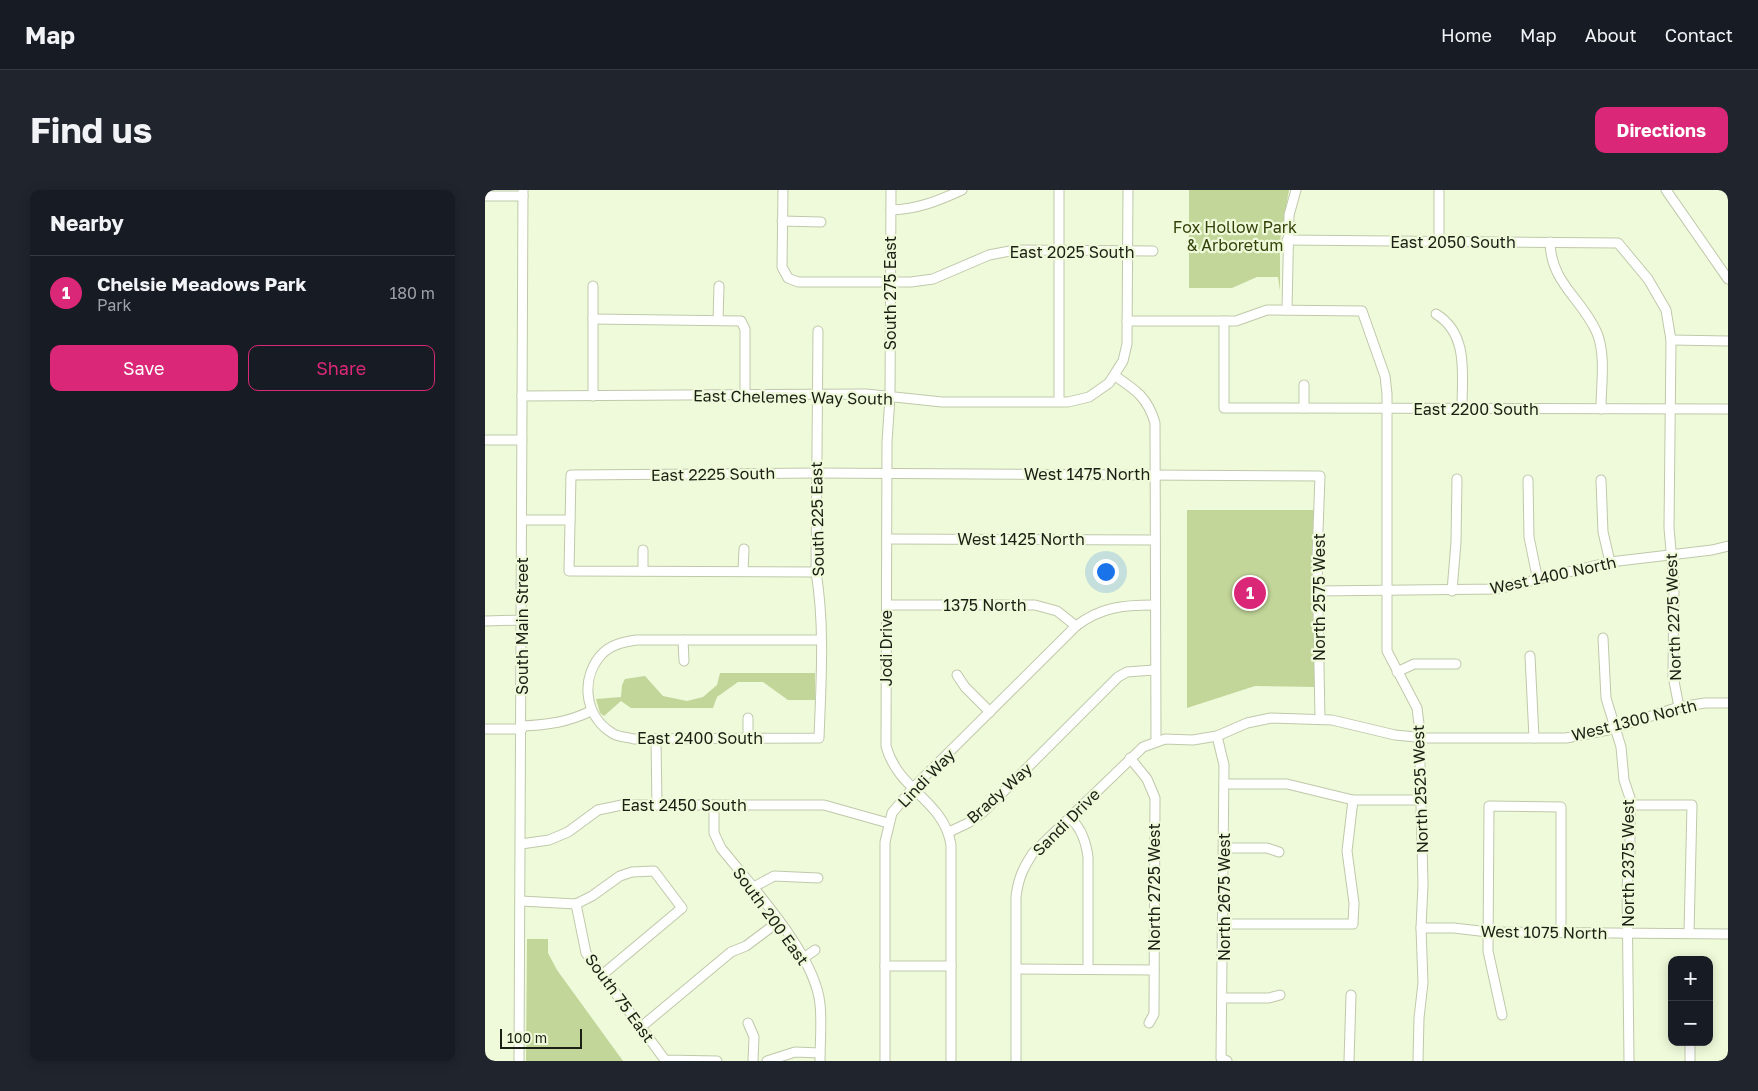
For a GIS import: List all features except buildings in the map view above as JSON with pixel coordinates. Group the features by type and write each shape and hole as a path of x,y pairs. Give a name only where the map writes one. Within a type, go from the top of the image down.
{"street":[{"path":"783,190 782,221 821,222"},
{"name":"South 275 East","path":"887,442 890,397 891,190"},
{"path":"891,210 912,209 928,205 962,190"},
{"path":"1059,190 1059,401"},
{"path":"1128,190 1127,344 1123,360 1115,376 1137,390 1151,406 1155,423 1154,670 1156,741"},
{"path":"1127,321 1224,322 1245,319 1267,310 1287,310 1287,240 1289,214 1296,190"},
{"path":"1439,190 1439,241"},
{"path":"1666,190 1728,279"},
{"path":"485,196 523,193"},
{"name":"South Main Street","path":"519,1061 523,193"},
{"name":"East 2025 South","path":"782,221 782,267 788,278 798,282 891,282 933,279 989,254 1002,252 1059,250 1153,251"},
{"name":"East 2050 South","path":"1287,240 1618,243 1648,279 1665,310 1671,340"},
{"path":"1550,242 1551,260 1557,274 1592,323 1598,335 1601,348 1601,409"},
{"path":"593,286 593,396"},
{"path":"718,320 719,286"},
{"name":"North 2525 West","path":"1287,310 1362,311 1385,376 1387,408 1387,651 1417,708 1420,738 1423,983 1419,1018 1419,1061"},
{"path":"1436,314 1445,320 1455,334 1462,353 1462,408"},
{"path":"593,319 718,320 741,322 745,328 745,395"},
{"name":"East 2200 South","path":"1224,322 1224,408 1728,409"},
{"name":"South 225 East","path":"818,331 816,572 821,599 819,738"},
{"path":"1669,409 1671,340 1728,341"},
{"name":"East Chelemes Way South","path":"522,396 866,394 958,402 1059,401 1089,397 1109,383 1115,376"},
{"path":"1303,385 1303,408"},
{"name":"North 2275 West","path":"1669,409 1669,528 1675,596 1673,676 1679,707"},
{"path":"485,440 522,440"},
{"name":"Jodi Drive","path":"887,442 887,746 894,767 942,817 949,832"},
{"name":"East 2225 South","path":"570,520 571,475 855,473"},
{"name":"West 1475 North","path":"855,473 1319,476"},
{"name":"North 2575 West","path":"1319,476 1317,591 1320,719"},
{"path":"1452,591 1456,542 1457,480"},
{"path":"1528,480 1529,537 1537,581"},
{"path":"1601,480 1603,532 1610,562"},
{"path":"522,520 570,520 569,571 816,572"},
{"name":"West 1425 North","path":"887,539 1155,540"},
{"name":"West 1400 North","path":"1317,591 1497,589 1537,581 1610,562 1712,550 1728,546"},
{"path":"743,571 744,549"},
{"path":"643,550 643,571"},
{"name":"1375 North","path":"887,605 1035,605 1057,611 1076,626"},
{"name":"Lindi Way","path":"885,1061 885,842 888,823 892,813 913,788 1076,626 1101,610 1128,605 1154,605"},
{"path":"485,621 522,620"},
{"name":"North 2375 West","path":"1603,638 1606,698 1621,747 1624,780 1631,805 1627,933 1629,1061"},
{"path":"485,729 549,725 570,721 591,711 588,678 594,663 605,651 619,643 636,640 821,640"},
{"path":"683,640 684,661"},
{"path":"1530,656 1534,738"},
{"path":"1397,672 1414,664 1456,664"},
{"name":"Brady Way","path":"951,1061 951,845 949,832 968,823 983,812 1118,677 1127,672 1154,670"},
{"path":"957,675 965,687 990,712"},
{"name":"West 1300 North","path":"1156,741 1193,740 1217,736 1259,720 1320,719 1343,722 1395,735 1420,738 1534,738 1585,735 1614,728 1679,707 1705,703 1728,703"},
{"name":"East 2400 South","path":"591,711 612,733 634,739 819,738"},
{"path":"748,738 749,718"},
{"name":"North 2675 West","path":"1217,736 1223,758 1224,784 1224,1060"},
{"path":"656,740 657,805"},
{"name":"Sandi Drive","path":"1016,1061 1018,881 1033,853 1071,819 1130,758 1143,747 1156,741"},
{"name":"North 2725 West","path":"1130,758 1147,779 1155,798 1153,1014 1149,1023"},
{"path":"1224,784 1287,784 1353,800 1421,800"},
{"path":"1224,924 1353,924 1353,903 1347,851 1353,800"},
{"name":"South 200 East","path":"713,805 714,833 721,848 805,957 811,969 820,1003 819,1057"},
{"name":"East 2450 South","path":"521,844 549,840 568,832 586,817 610,806 824,805 888,823"},
{"path":"1631,805 1692,805 1689,932"},
{"path":"1502,1015 1489,958 1489,806 1561,807 1561,932"},
{"path":"1071,819 1080,830 1087,844 1088,970"},
{"path":"1224,848 1267,848 1279,852"},
{"path":"521,901 576,904 592,896 619,876 631,872 654,871 682,908 602,975"},
{"path":"752,888 774,876 818,878"},
{"name":"South 75 East","path":"576,904 586,953 665,1060"},
{"path":"641,1027 731,952 746,946 778,922"},
{"name":"West 1075 North","path":"1421,928 1454,928 1488,932 1689,932 1728,934"},
{"path":"805,957 815,950"},
{"path":"885,966 951,966"},
{"path":"1017,969 1154,970"},
{"path":"1223,998 1269,998 1280,994"},
{"path":"1349,1061 1351,995"},
{"path":"748,1023 754,1037 753,1061"},
{"path":"1690,1046 1691,1061"},
{"path":"767,1061 795,1052 819,1057"},
{"path":"665,1060 717,1061"}],"green space":[{"name":"Fox Hollow Park & Arboretum","path":"1189,190 1289,190 1280,241 1280,291 1278,277 1257,277 1232,288 1189,288"},
{"path":"1187,510 1315,510 1313,533 1315,687 1255,686 1187,708"},
{"path":"720,673 815,673 815,700 788,700 763,682 738,682 717,697 713,708 631,708 621,701 604,716 600,713 596,699 621,697 622,685 625,679 645,676 663,696 687,701 703,697 717,685"},
{"path":"527,939 548,939 548,953 557,970 623,1061 526,1061"}],"place":[{"name":"Chelsie Meadows Park","path":"1250,593"}]}
